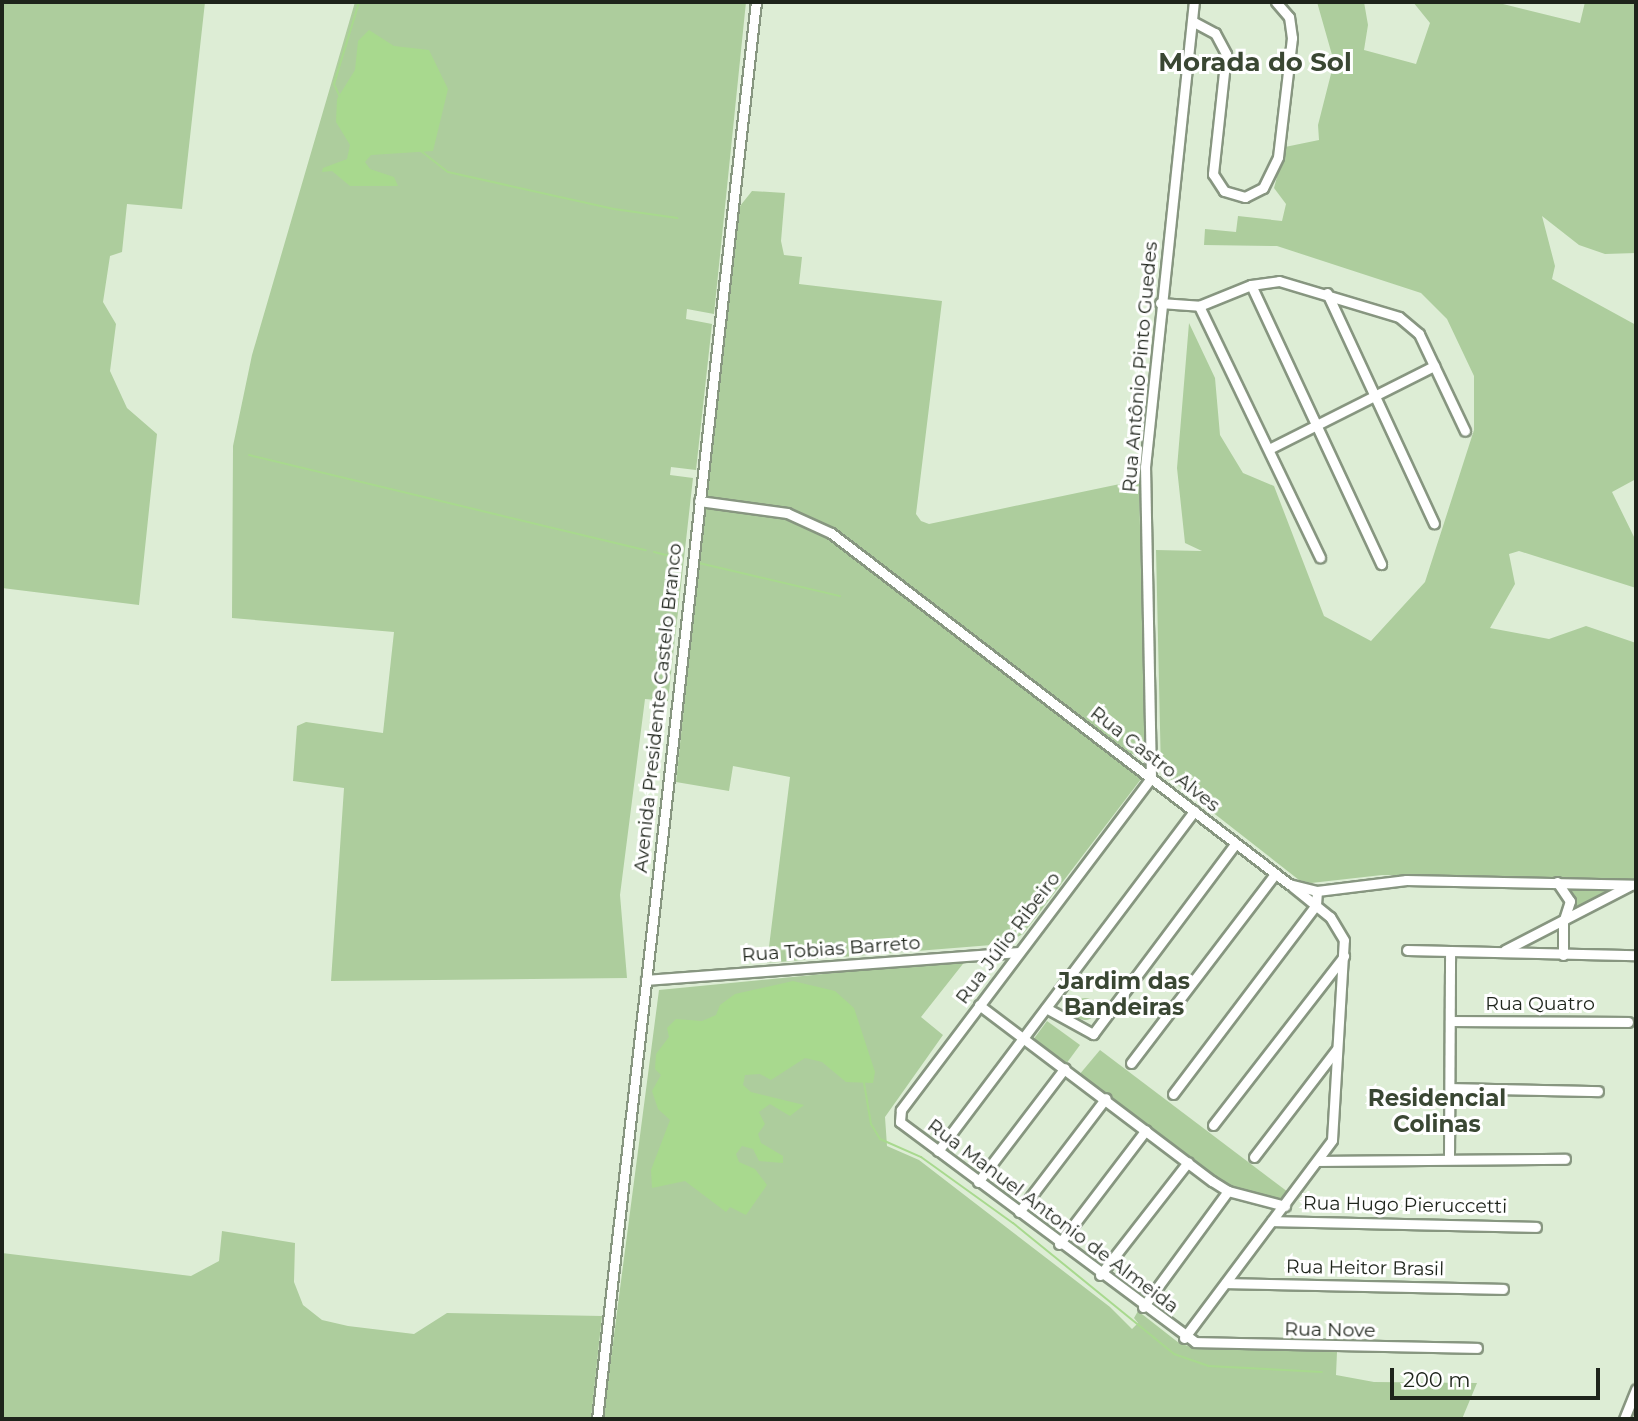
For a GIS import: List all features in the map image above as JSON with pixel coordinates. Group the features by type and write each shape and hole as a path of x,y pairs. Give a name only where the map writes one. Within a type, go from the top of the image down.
{"street":[{"name":"Avenida Presidente Castelo Branco","path":"597,1419 756,2"},
{"name":"Rua Antônio Pinto Guedes","path":"1152,778 1145,467 1160,303 1194,2"},
{"path":"1192,21 1215,33 1226,54 1213,174 1224,191 1245,197 1263,188 1278,157 1292,38 1289,17 1276,2"},
{"path":"1160,303 1199,306 1251,285 1279,282 1327,293 1408,321 1434,366 1465,431"},
{"path":"1251,285 1381,565"},
{"path":"1327,293 1434,523"},
{"path":"1199,306 1320,557"},
{"path":"1269,449 1434,366"},
{"name":"Rua Castro Alves","path":"699,501 787,513 831,533 1289,884 1317,891 1396,880 1556,881 1633,885"},
{"name":"Rua Júlio Ribeiro","path":"900,1122 901,1110 1152,778"},
{"path":"938,1151 1194,811"},
{"path":"1046,1008 1093,1034 1235,844"},
{"path":"1131,1063 1275,874"},
{"path":"1556,881 1565,887 1570,901 1563,923 1563,955"},
{"path":"1184,1338 1319,1161 1334,1132 1345,954 1342,933 1316,905 1289,884"},
{"path":"1503,951 1563,923 1633,885"},
{"path":"1173,1094 1316,905 1317,891"},
{"path":"1406,950 1636,956"},
{"name":"Rua Tobias Barreto","path":"646,980 1018,952"},
{"path":"1449,1158 1452,1021 1450,952"},
{"path":"1213,1125 1345,954"},
{"path":"979,1005 1228,1191 1285,1206"},
{"name":"Rua Quatro","path":"1452,1021 1628,1023"},
{"path":"1254,1157 1338,1047"},
{"path":"978,1182 1065,1068"},
{"path":"1451,1088 1598,1091"},
{"path":"1019,1212 1106,1098"},
{"name":"Rua Manuel Antonio de Almeida","path":"900,1122 1184,1338"},
{"path":"1059,1244 1146,1130"},
{"path":"1319,1161 1565,1159"},
{"path":"1100,1276 1188,1162"},
{"path":"1143,1307 1228,1191"},
{"name":"Rua Hugo Pieruccetti","path":"1272,1221 1536,1227"},
{"name":"Rua Heitor Brasil","path":"1226,1283 1503,1289"},
{"name":"Rua Nove","path":"1184,1338 1217,1346 1477,1348"},
{"path":"1624,1419 1636,1389"}],"shaded area":[{"path":"2,2 205,2 182,209 127,204 122,252 110,256 103,302 116,324 110,371 127,408 157,434 139,605 2,588"},
{"path":"355,2 746,2 714,314 687,309 686,319 712,324 696,470 671,467 670,475 693,478 668,701 645,699 620,895 627,978 331,981 344,788 293,781 297,726 306,722 383,733 394,632 232,618 233,446 252,355"},
{"path":"1317,2 1364,2 1368,25 1364,50 1416,64 1430,23 1413,2 1495,2 1580,23 1585,2 1636,2 1636,253 1605,254 1579,245 1542,216 1555,266 1552,279 1636,325 1636,479 1612,492 1636,541 1636,588 1519,551 1509,554 1515,584 1490,628 1549,639 1586,626 1636,643 1636,880 1382,875 1311,883 1299,880 1161,772 1156,550 1202,551 1185,543 1177,468 1189,323 1215,378 1220,435 1243,473 1274,486 1324,616 1371,641 1425,582 1474,430 1474,376 1447,319 1421,293 1277,246 1204,245 1205,229 1236,232 1238,216 1282,221 1286,204 1274,188 1285,147 1319,140 1318,125 1334,62"},
{"path":"369,30 394,46 429,50 448,89 433,151 371,155 365,162 370,169 394,177 398,186 350,186 332,171 322,172 323,168 347,159 350,145 336,122 337,99 355,70 358,41"},
{"path":"752,191 785,193 781,241 784,255 802,257 799,284 942,301 916,514 921,521 929,524 1139,480 1145,757 1132,754 1123,764 1141,779 1023,934 1004,944 767,963 790,777 733,766 729,791 676,782 736,211"},
{"path":"1568,886 1613,889 1574,912 1575,898"},
{"path":"966,960 921,1017 943,1035 885,1117 887,1146 919,1160 1110,1307 1132,1329 1138,1323 1134,1318 1138,1311 1179,1343 1197,1349 1337,1352 1336,1375 1374,1382 1477,1383 1462,1419 603,1419 659,990"},
{"path":"793,981 835,991 854,1008 875,1072 873,1083 846,1082 822,1062 805,1058 771,1080 760,1074 745,1075 743,1085 751,1092 804,1105 790,1116 770,1104 759,1112 765,1124 758,1134 761,1143 783,1156 783,1163 759,1161 753,1149 742,1146 736,1154 739,1162 755,1169 767,1185 746,1215 730,1207 726,1212 685,1181 652,1188 651,1170 670,1120 658,1109 652,1091 661,1075 655,1069 656,1054 669,1037 667,1028 676,1019 702,1021 716,1015 720,1005 735,994"},
{"path":"1085,998 1093,1001 1096,1009 1093,1017 1085,1020 1077,1017 1074,1009 1077,1001"},
{"path":"1047,1021 1080,1045 1066,1064 1033,1040"},
{"path":"1100,1050 1288,1192 1283,1199 1276,1201 1219,1183 1079,1075"},
{"path":"222,1231 295,1243 294,1282 303,1305 322,1320 348,1326 414,1334 447,1313 602,1316 591,1419 2,1419 2,1253 191,1276 219,1261"}],"waterway":[{"path":"340,97 334,84 359,2"},
{"path":"421,151 448,172 614,209 677,218"},
{"path":"249,455 646,550"},
{"path":"654,552 682,559"},
{"path":"699,563 840,596"},
{"path":"864,1083 871,1124 880,1139 921,1157 1013,1223 1174,1354 1208,1366 1322,1372"}],"district":[{"name":"Morada do Sol","path":"1255,63"},
{"name":"Jardim das Bandeiras","path":"1124,994"},
{"name":"Residencial Colinas","path":"1437,1111"}]}
